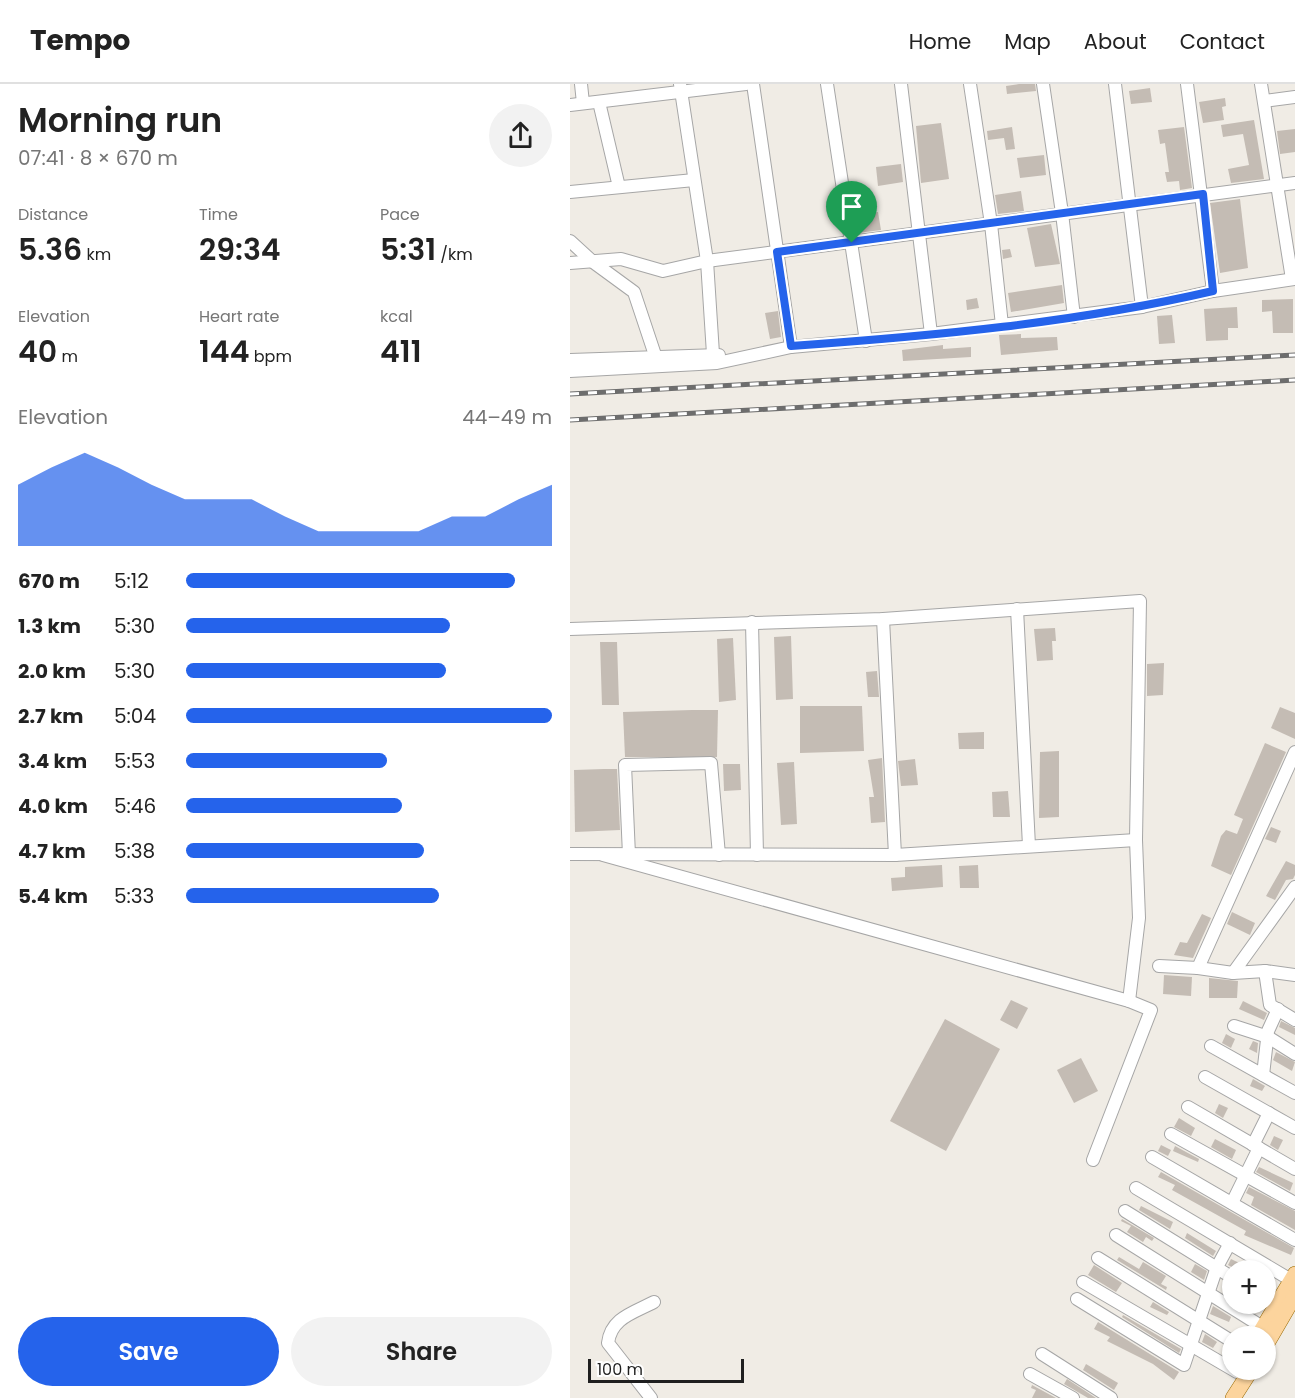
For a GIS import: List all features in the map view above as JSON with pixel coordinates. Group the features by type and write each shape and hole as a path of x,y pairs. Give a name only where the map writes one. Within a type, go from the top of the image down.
{"main road":[{"path":"1276,1299 1294,1283"},
{"path":"1275,1326 1294,1283"},
{"path":"1221,1398 1234,1380"},
{"path":"1233,1398 1239,1380"}],"street":[{"path":"580,84 583,103"},
{"path":"570,105 681,88 746,84"},
{"path":"753,84 791,346"},
{"path":"827,84 866,341"},
{"path":"901,84 931,334"},
{"path":"970,84 991,224 1002,325"},
{"path":"1043,84 1062,213 1074,317"},
{"path":"1115,84 1142,308"},
{"path":"1187,84 1203,194 1213,291"},
{"path":"570,371 705,364 791,346 931,334 1142,308 1213,291 1294,279 1261,84"},
{"path":"681,88 707,261 713,354"},
{"path":"1264,100 1295,97"},
{"path":"599,102 619,187"},
{"path":"570,192 694,180"},
{"path":"570,263 621,259 663,271 707,261 1295,183"},
{"path":"570,241 593,262 634,292 655,355"},
{"path":"570,360 655,355 713,354 735,357"},
{"path":"570,629 883,619 1140,601 1137,840 1139,918 1129,1000"},
{"path":"1017,609 1029,846"},
{"path":"883,619 895,855"},
{"path":"752,622 757,855"},
{"path":"1198,968 1295,752"},
{"path":"629,855 625,765 711,763 719,855"},
{"path":"570,854 895,855 1137,840"},
{"path":"603,855 1129,1000 1151,1010 1093,1160"},
{"path":"1233,974 1295,887"},
{"path":"1159,966 1198,968 1233,974 1265,971 1295,975"},
{"path":"1265,971 1270,1005 1295,1020"},
{"path":"1263,1075 1268,1037 1278,1009"},
{"path":"1234,1026 1268,1037 1295,1054"},
{"path":"1211,1046 1295,1093"},
{"path":"1205,1077 1295,1128"},
{"path":"1188,1107 1295,1169"},
{"path":"1232,1203 1269,1113"},
{"path":"1171,1134 1295,1203"},
{"path":"1152,1157 1295,1240"},
{"path":"1136,1188 1294,1283"},
{"path":"1125,1211 1222,1271"},
{"path":"1116,1235 1208,1293 1253,1326"},
{"path":"1077,1299 1184,1365 1217,1268 1230,1243"},
{"path":"1098,1258 1222,1335"},
{"path":"1083,1282 1191,1346 1222,1361"},
{"path":"651,1398 609,1343 610,1331 618,1320 654,1302"},
{"path":"1042,1354 1112,1398"},
{"path":"1030,1374 1073,1398"}],"building":[{"path":"1035,84 1036,91 1007,94 1006,86"},
{"path":"1150,88 1152,102 1131,104 1129,91"},
{"path":"1225,98 1226,106 1222,107 1224,120 1203,123 1199,102"},
{"path":"1254,120 1264,179 1231,183 1228,169 1249,165 1243,134 1223,137 1221,125"},
{"path":"941,123 949,179 921,183 916,126"},
{"path":"1012,127 1015,149 1006,150 1004,138 988,140 987,131"},
{"path":"1184,127 1192,188 1180,190 1179,181 1167,182 1165,172 1169,172 1165,143 1160,144 1158,130"},
{"path":"1295,129 1295,152 1280,154 1277,131"},
{"path":"1044,155 1046,175 1020,178 1017,158"},
{"path":"901,164 903,182 878,186 876,167"},
{"path":"1021,191 1024,211 998,214 995,195"},
{"path":"1240,199 1248,268 1220,273 1210,203"},
{"path":"878,212 881,230 858,233 855,215"},
{"path":"1051,224 1060,264 1035,267 1027,228"},
{"path":"1010,249 1012,257 1003,259 1002,250"},
{"path":"1062,285 1064,303 1011,312 1008,293"},
{"path":"977,298 979,308 967,310 966,300"},
{"path":"1293,299 1293,333 1273,333 1272,311 1262,312 1262,300"},
{"path":"1237,307 1238,328 1228,328 1228,340 1206,341 1204,309"},
{"path":"778,311 781,337 770,339 765,313"},
{"path":"1172,315 1175,343 1159,344 1157,316"},
{"path":"1021,334 1021,338 1057,337 1058,350 1001,355 999,335"},
{"path":"943,345 943,349 971,347 971,357 903,361 902,350"},
{"path":"1055,628 1056,641 1052,641 1053,660 1037,661 1034,629"},
{"path":"791,636 793,699 776,700 774,637"},
{"path":"733,638 736,700 719,702 717,639"},
{"path":"600,642 617,642 619,705 602,705"},
{"path":"1164,663 1163,695 1147,696 1147,664"},
{"path":"877,671 879,697 868,697 866,672"},
{"path":"800,706 862,706 864,751 800,753"},
{"path":"1280,707 1295,713 1295,739 1271,728"},
{"path":"718,710 717,757 625,757 623,712"},
{"path":"984,732 984,749 959,749 958,733"},
{"path":"1265,743 1286,752 1231,875 1211,866 1221,836 1226,830 1237,834 1243,819 1234,815"},
{"path":"1059,751 1059,817 1039,818 1040,752"},
{"path":"882,758 885,822 871,823 869,797 874,797 868,760"},
{"path":"915,759 918,785 901,786 898,761"},
{"path":"794,762 797,824 781,825 777,763"},
{"path":"723,764 740,764 741,790 724,791"},
{"path":"617,769 620,830 575,832 574,770"},
{"path":"1008,791 1010,817 993,817 992,792"},
{"path":"1271,827 1281,831 1276,843 1265,839"},
{"path":"1286,861 1295,865 1295,875 1293,879 1286,880 1275,900 1266,896"},
{"path":"942,865 943,887 892,891 891,878 905,877 905,867"},
{"path":"978,865 979,888 960,888 959,866"},
{"path":"1232,912 1255,923 1250,935 1227,924"},
{"path":"1202,914 1211,918 1193,958 1174,955 1180,942 1187,943"},
{"path":"1164,975 1192,977 1191,996 1163,994"},
{"path":"1209,978 1238,981 1237,998 1209,998"},
{"path":"1011,1000 1028,1008 1017,1029 1000,1020"},
{"path":"1243,1001 1267,1013 1264,1020 1239,1009"},
{"path":"945,1019 1000,1049 946,1151 890,1121"},
{"path":"1281,1021 1295,1028 1295,1035 1279,1027"},
{"path":"1226,1034 1235,1039 1231,1048 1222,1043"},
{"path":"1253,1041 1258,1043 1257,1053 1249,1049"},
{"path":"1276,1052 1295,1062 1292,1071 1273,1060"},
{"path":"1081,1058 1098,1091 1074,1103 1057,1070"},
{"path":"1253,1079 1265,1086 1262,1091 1250,1086"},
{"path":"1219,1104 1228,1108 1223,1118 1215,1113"},
{"path":"1179,1118 1195,1128 1191,1136 1174,1127"},
{"path":"1274,1136 1283,1140 1278,1150 1270,1145"},
{"path":"1215,1139 1236,1150 1232,1159 1211,1147"},
{"path":"1161,1145 1171,1150 1168,1156 1158,1151"},
{"path":"1175,1146 1199,1159 1198,1162 1173,1151"},
{"path":"1259,1167 1293,1183 1290,1191 1256,1172"},
{"path":"1161,1172 1294,1248 1291,1255 1244,1235 1246,1231 1172,1190 1175,1185 1158,1177"},
{"path":"1249,1187 1295,1211 1295,1230 1251,1205 1254,1197 1246,1193"},
{"path":"1141,1206 1173,1222 1170,1229 1139,1210"},
{"path":"1122,1219 1154,1238 1152,1241 1146,1237 1143,1242 1127,1232 1131,1226 1121,1221"},
{"path":"1187,1233 1216,1251 1213,1256 1185,1238"},
{"path":"1119,1257 1139,1269 1143,1262 1166,1276 1161,1284 1167,1287 1166,1290 1117,1260"},
{"path":"1195,1264 1207,1271 1204,1280 1191,1272"},
{"path":"1094,1265 1122,1283 1116,1292 1088,1275"},
{"path":"1153,1302 1169,1312 1167,1315 1150,1307"},
{"path":"1213,1306 1222,1312 1222,1314 1231,1317 1229,1322 1210,1314"},
{"path":"1123,1315 1181,1349 1179,1353 1122,1317"},
{"path":"1098,1322 1179,1372 1174,1380 1153,1364 1107,1341 1110,1337 1094,1329"},
{"path":"1205,1334 1217,1342 1213,1348 1202,1342"},
{"path":"1086,1364 1118,1383 1114,1390 1083,1370"},
{"path":"1067,1379 1096,1398 1088,1398 1064,1384"},
{"path":"1032,1385 1056,1398 1032,1398 1036,1390 1031,1388"}],"railway":[{"path":"570,394 1295,355"},
{"path":"570,420 1295,380"}],"route":[{"path":"1203,194 1213,291 1142,308 1074,317 866,341 791,346 777,252 852,243 1203,194"}]}
